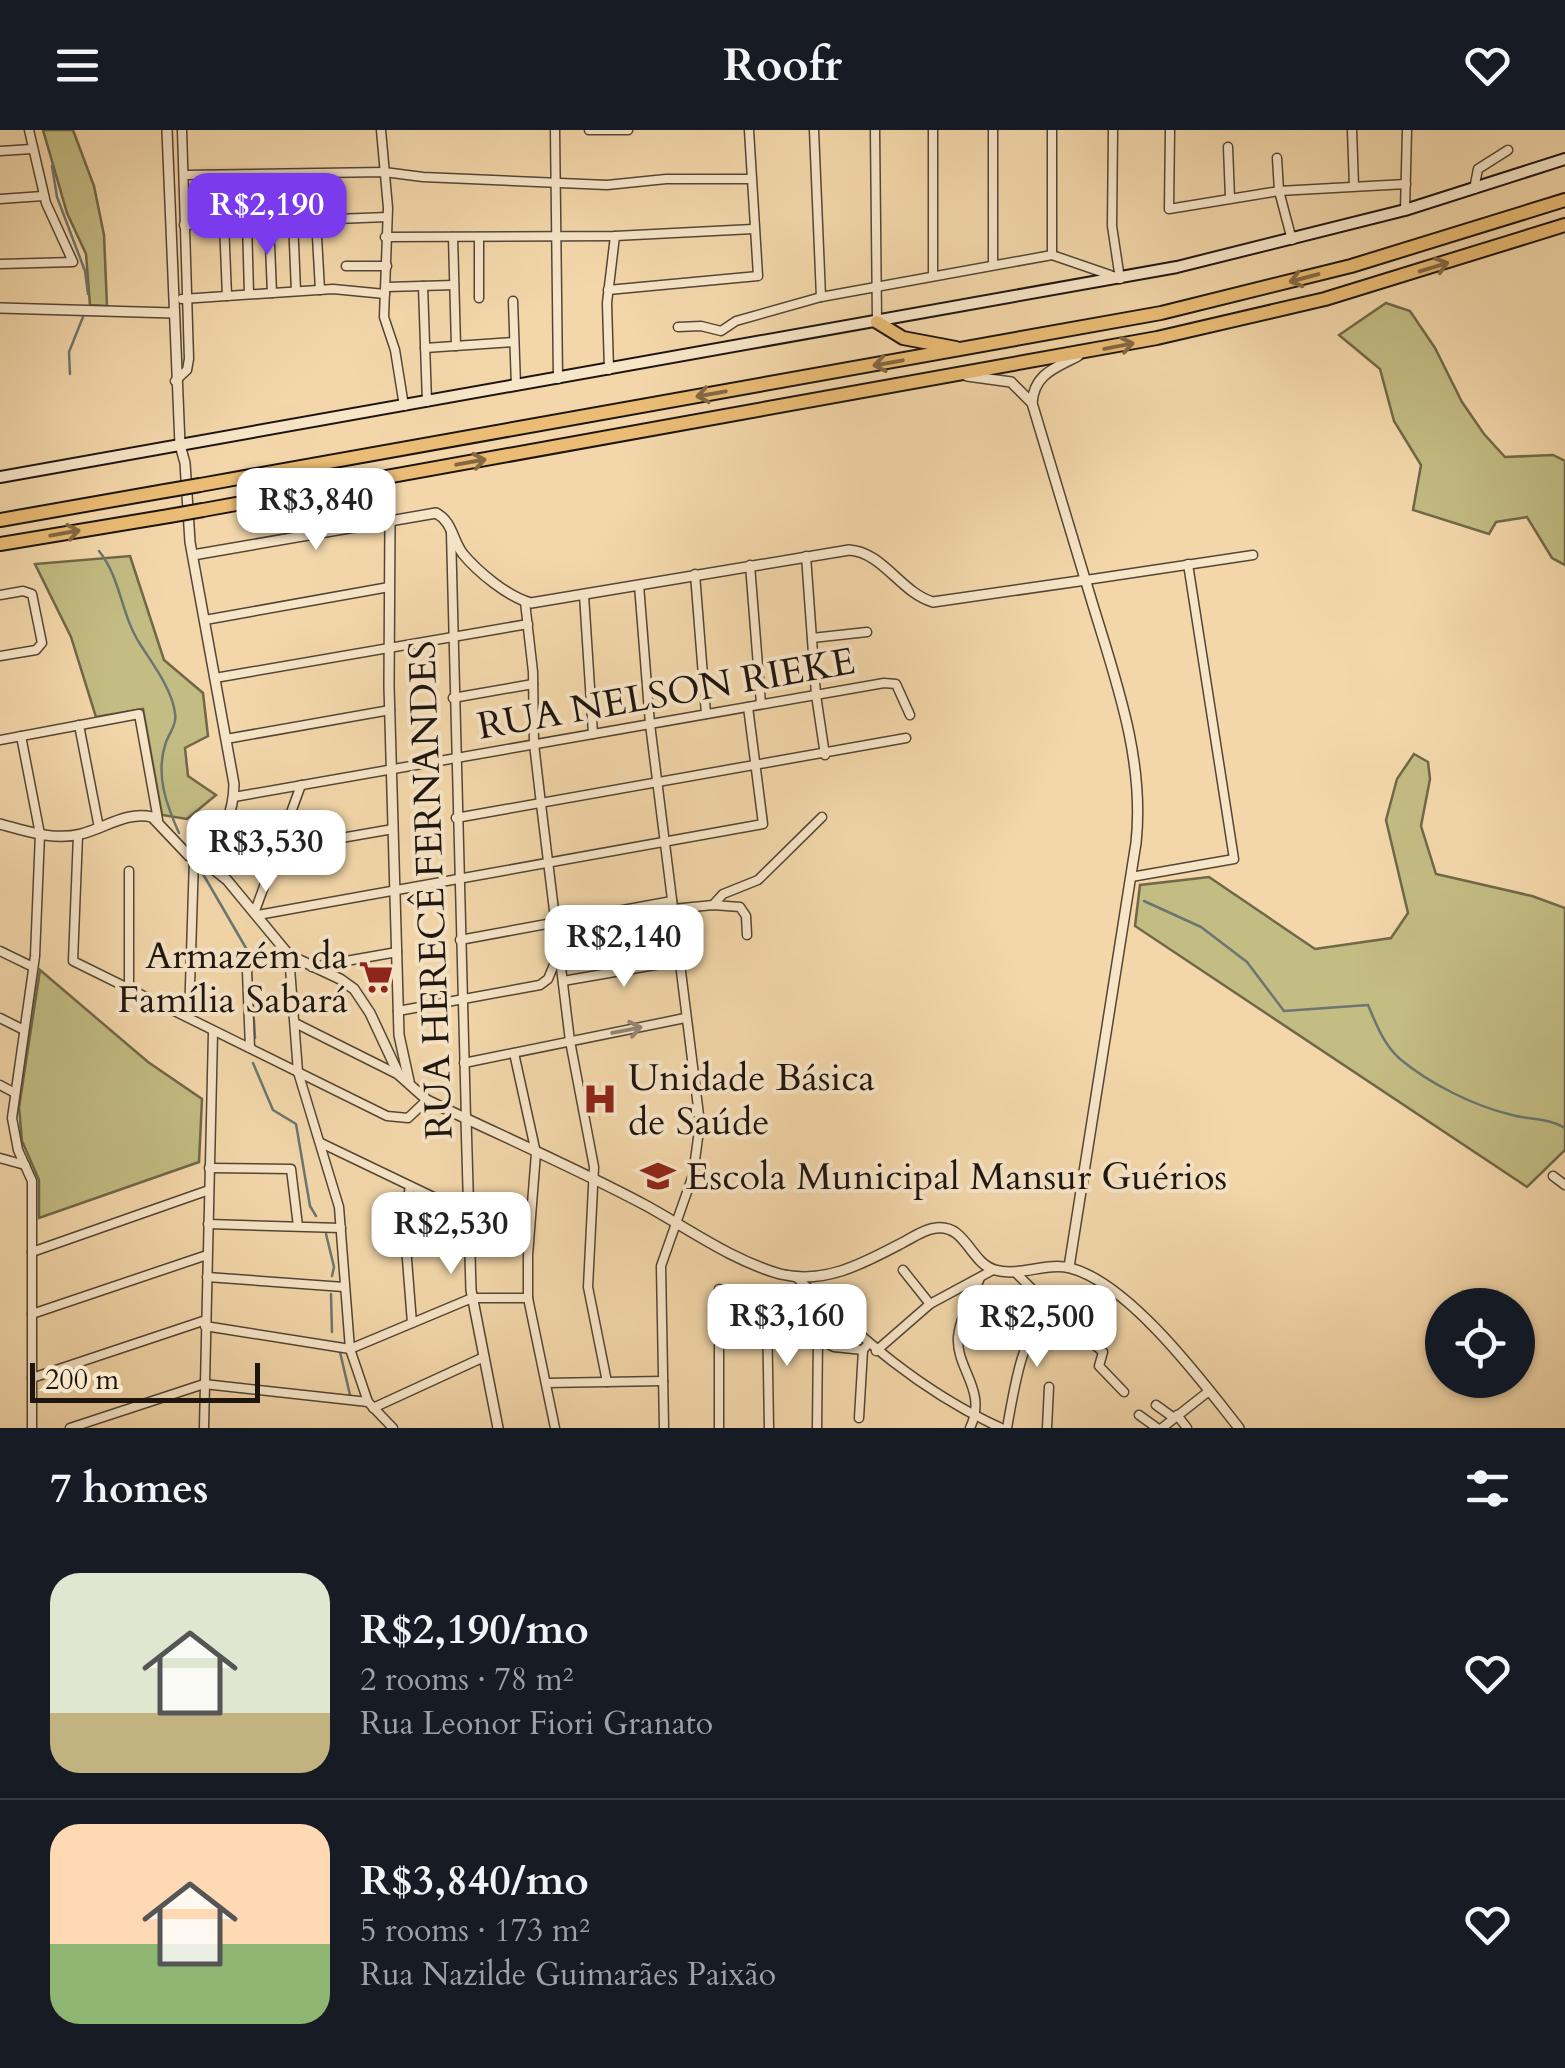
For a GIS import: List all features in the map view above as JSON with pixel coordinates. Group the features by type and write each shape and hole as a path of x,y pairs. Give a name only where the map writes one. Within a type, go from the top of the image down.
{"highway":[{"path":"0,520 968,349 1224,298 1422,246 1565,200"},
{"path":"0,544 1086,352 1325,299 1565,226"},
{"path":"877,322 903,338 968,349"},
{"path":"0,554 24,540"}],"main road":[{"path":"0,477 1120,279 1405,210 1565,159"}],"street":[{"path":"0,264 74,262 43,196 28,130"},
{"path":"167,130 180,445 185,463 192,556 234,797 216,847 198,861 189,1017"},
{"path":"175,381 189,365 182,130"},
{"path":"381,130 387,216 385,322 404,406"},
{"path":"555,130 558,380"},
{"path":"589,130 628,130"},
{"path":"608,290 758,276 749,130"},
{"path":"814,130 821,297"},
{"path":"875,130 877,322"},
{"path":"933,276 934,130"},
{"path":"993,130 993,264"},
{"path":"1052,130 1052,255"},
{"path":"1113,130 1112,240 1120,279"},
{"path":"1170,130 1169,209 1279,191 1406,184"},
{"path":"1352,130 1354,186"},
{"path":"1405,210 1407,130"},
{"path":"1228,147 1230,198"},
{"path":"0,151 32,149"},
{"path":"1474,190 1478,169 1508,150"},
{"path":"1277,158 1279,191 1292,240"},
{"path":"184,175 384,172 616,185 666,179 751,179"},
{"path":"0,198 43,196"},
{"path":"170,226 387,216"},
{"path":"293,220 296,291"},
{"path":"316,220 320,290"},
{"path":"247,222 249,294"},
{"path":"270,222 272,293"},
{"path":"224,223 227,296"},
{"path":"385,237 616,236 753,230"},
{"path":"478,298 479,236"},
{"path":"608,370 608,290 616,236"},
{"path":"453,237 456,346"},
{"path":"678,327 701,326 721,332 736,321 821,297 1052,255 1120,279"},
{"path":"346,266 387,266"},
{"path":"172,300 454,284"},
{"path":"423,286 427,402"},
{"path":"512,301 516,387"},
{"path":"0,308 173,313"},
{"path":"425,348 514,342"},
{"path":"1032,404 1034,387 1042,376 1086,352"},
{"path":"954,375 1004,380 1021,388 1032,404 1121,698 1134,755 1139,809 1131,877 1069,1267"},
{"path":"192,556 436,513 470,560 525,602 544,602 849,550 870,556 914,594 933,602 1253,555"},
{"path":"390,520 390,710 398,1011 402,1058 411,1088"},
{"name":"RUA HERECÊ FERNANDES","path":"450,528 472,1298 498,1428"},
{"path":"806,556 824,755"},
{"path":"1131,877 1234,859 1188,564"},
{"path":"750,565 760,704"},
{"path":"695,574 706,714"},
{"path":"639,584 650,724 700,1114 693,1175 660,1273 664,1428"},
{"path":"204,620 389,587"},
{"path":"0,595 29,592 33,596 42,646 0,656"},
{"path":"584,594 593,734"},
{"path":"525,602 534,744 559,953 570,1042 594,1161 588,1286 606,1382"},
{"path":"215,678 528,624"},
{"path":"812,638 868,632"},
{"name":"RUA NELSON RIEKE","path":"234,797 893,683 910,715"},
{"path":"453,698 533,684"},
{"path":"256,913 763,824 748,707"},
{"path":"226,739 390,710"},
{"path":"0,740 139,714 158,820 183,851 227,880 290,955 340,980 360,996 398,1075"},
{"path":"80,725 99,828"},
{"path":"21,736 40,834 33,967 13,1131 32,1180 32,1428"},
{"path":"456,818 906,738"},
{"path":"256,913 302,785"},
{"path":"0,824 40,834 78,835 137,815 158,820"},
{"path":"713,904 723,894 758,880 822,817"},
{"path":"278,849 393,829"},
{"path":"78,835 73,962 396,1119 408,1118 426,1100"},
{"path":"130,871 130,988"},
{"path":"460,940 672,905 713,904 740,908 746,916 748,935"},
{"path":"0,951 33,967"},
{"path":"312,967 396,952"},
{"path":"398,1011 540,985 548,978 559,953"},
{"path":"290,955 298,1072 337,1198 350,1349 370,1405 393,1428"},
{"path":"563,982 678,961"},
{"path":"247,971 250,1048"},
{"path":"0,1018 24,1030"},
{"path":"464,1063 685,1018"},
{"path":"294,1023 398,1075 426,1100 642,1204 762,1268 796,1277 841,1272 936,1228 957,1233 979,1260 993,1270 1069,1267 1126,1300 1239,1428"},
{"path":"204,1428 212,1032"},
{"path":"514,1053 536,1153 528,1298 555,1428"},
{"path":"0,1085 15,1093"},
{"path":"321,1143 469,1214"},
{"path":"0,1158 25,1165"},
{"path":"209,1168 291,1169 298,1226"},
{"path":"1553,1176 1565,1185"},
{"path":"410,1186 404,1220 412,1323"},
{"path":"32,1252 209,1190"},
{"path":"208,1224 341,1228"},
{"path":"32,1314 207,1255"},
{"path":"903,1270 930,1304"},
{"path":"876,1352 930,1304 993,1270"},
{"path":"1016,1272 1103,1352 1099,1366 1124,1392"},
{"path":"206,1276 344,1287"},
{"path":"796,1277 866,1347 926,1388 1004,1428 1031,1328 1047,1304"},
{"path":"970,1428 975,1416 975,1395 958,1341 980,1278"},
{"path":"719,1428 719,1289 834,1346 866,1347"},
{"path":"32,1378 205,1323 350,1349 472,1298 528,1298"},
{"path":"767,1311 769,1428"},
{"path":"817,1428 818,1337"},
{"path":"858,1418 866,1347"},
{"path":"70,1428 204,1384 370,1405 484,1357"},
{"path":"546,1384 663,1381"},
{"path":"1047,1428 1049,1387"},
{"path":"1139,1415 1160,1428 1208,1391"},
{"path":"1156,1405 1187,1428"}],"shaded area":[{"path":"43,130 73,130 94,186 104,235 107,306 90,305 86,254 67,213"},
{"path":"1386,303 1410,311 1435,348 1462,402 1505,457 1553,455 1565,461 1565,565 1552,558 1527,517 1496,522 1489,534 1413,510 1421,465 1394,421 1380,369 1339,335"},
{"path":"130,556 164,660 203,693 208,736 185,748 188,776 216,795 187,819 162,815 143,709 96,717 71,637 35,564"},
{"path":"1414,754 1428,762 1430,779 1421,826 1436,874 1532,896 1565,908 1565,1150 1527,1187 1135,926 1140,885 1209,877 1315,949 1391,938 1408,913 1386,820 1397,779"},
{"path":"40,970 148,1062 202,1099 199,1162 39,1218 39,1180 22,1141 19,1107"}],"waterway":[{"path":"52,166 57,197 85,271 88,294"},
{"path":"70,374 69,352 83,317"},
{"path":"99,551 112,573 134,633 173,704 175,721 163,754 162,777 179,833"},
{"path":"203,874 250,955 255,1038"},
{"path":"1144,901 1201,927 1247,962 1284,1011 1368,1005 1389,1047 1425,1077 1483,1106 1565,1128"},
{"path":"253,1063 273,1110 296,1124 310,1206 316,1216"},
{"path":"326,1234 334,1267 332,1276"},
{"path":"331,1294 332,1332"},
{"path":"340,1352 350,1395"}],"place":[{"name":"Armazém da Família Sabará","path":"376,977"},
{"name":"Unidade Básica de Saúde","path":"600,1099"},
{"name":"Escola Municipal Mansur Guérios","path":"658,1176"}]}
